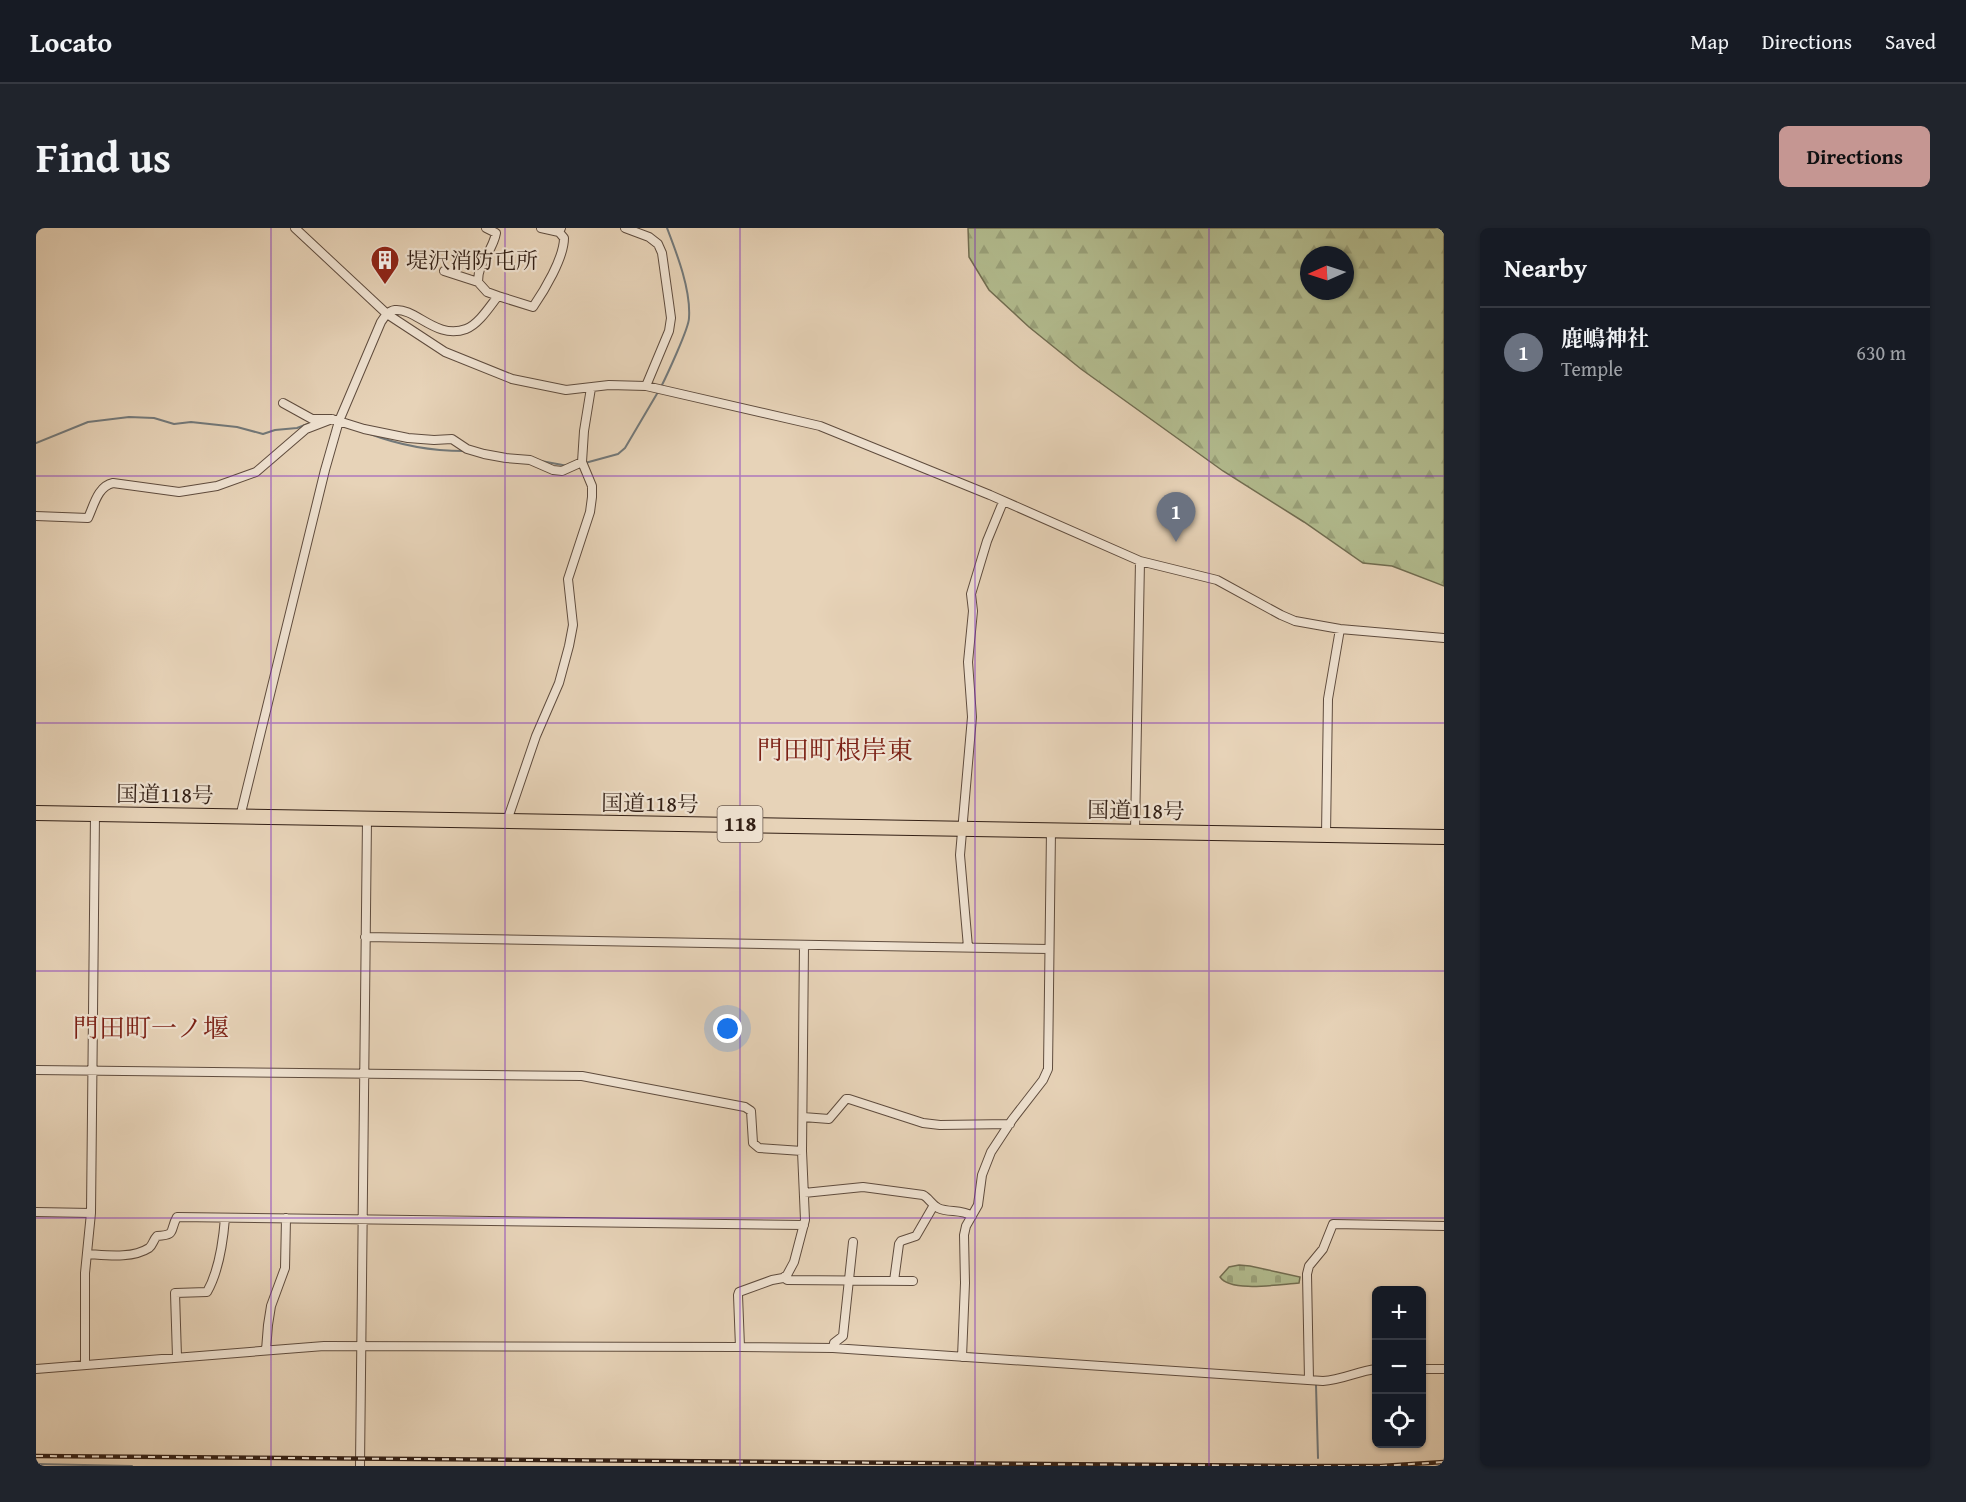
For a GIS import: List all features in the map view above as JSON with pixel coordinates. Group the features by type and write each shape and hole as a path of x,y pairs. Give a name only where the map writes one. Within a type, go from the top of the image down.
{"highway":[{"name":"国道118号","path":"36,813 1444,837"}],"street":[{"path":"295,228 387,314 445,352 512,379 566,390 609,385 646,386 820,426 1140,561 1217,580 1295,621 1340,629 1444,638"},
{"path":"478,282 480,265 494,244 496,233 486,228"},
{"path":"444,271 478,282 487,292 533,307 544,290 564,247 564,238 560,230 540,228"},
{"path":"625,228 649,237 658,244 662,253 671,318 669,331 646,386"},
{"path":"240,817 336,420 381,322 387,314 394,310 402,311 440,330 467,329 498,296"},
{"path":"507,821 536,736 559,683 569,646 573,625 568,579 590,512 592,497 592,486 582,462 591,388"},
{"path":"283,403 312,419 336,420 364,429 408,438 434,441 452,439 467,449 506,458 530,460 553,470 562,471 582,462"},
{"path":"36,516 88,518 100,491 106,484 179,492 217,486 239,479 256,472 306,429 336,420"},
{"path":"968,947 960,855 972,717 968,662 973,611 971,594 987,541 1003,502"},
{"path":"1135,831 1140,561"},
{"path":"1326,835 1328,699 1340,629"},
{"path":"85,1364 85,1273 91,1213 95,814"},
{"path":"360,1466 367,819"},
{"path":"962,1357 966,1226 978,1206 985,1163 1010,1124 1043,1080 1048,1068 1051,830"},
{"path":"365,937 1049,949"},
{"path":"740,1347 739,1292 784,1277 794,1262 804,1225 802,1151 804,945"},
{"path":"36,1070 582,1076 745,1107 751,1111 755,1146 802,1151"},
{"path":"803,1117 829,1119 846,1099 849,1099 923,1123 940,1125 1010,1124"},
{"path":"804,1193 849,1188 877,1188 923,1194 934,1205 942,1209 965,1211 972,1216"},
{"path":"894,1281 899,1244 901,1241 916,1236 934,1205"},
{"path":"36,1212 91,1213"},
{"path":"87,1254 120,1255 147,1249 157,1236 169,1235 173,1232 177,1217 804,1225"},
{"path":"177,1357 175,1293 207,1292 223,1242 225,1218"},
{"path":"266,1350 272,1306 285,1268 286,1218"},
{"path":"1309,1380 1306,1274 1309,1266 1323,1249 1333,1224 1444,1226"},
{"path":"833,1348 834,1343 843,1336 853,1242"},
{"path":"784,1277 787,1280 913,1281"},
{"path":"36,1369 266,1350 360,1346 833,1348 1309,1380 1337,1380 1372,1370"},
{"path":"1426,1369 1444,1369"}],"green space":[{"path":"968,228 1444,228 1444,586 1392,566 1363,563 1304,522 1223,471 1081,369 1029,327 989,290 969,257"},
{"path":"1239,1265 1300,1277 1299,1283 1245,1286 1234,1285 1220,1277 1229,1267"}],"waterway":[{"path":"661,387 689,318 686,284 667,228"},
{"path":"585,463 618,454 625,448 658,392"},
{"path":"36,443 88,422 129,417 154,418 174,424 191,422 237,427 263,434 275,430 297,428 313,422"},
{"path":"370,434 416,447 464,451"},
{"path":"541,461 568,466"},
{"path":"1316,1385 1318,1458"},
{"path":"36,1464 132,1466"}],"railway":[{"path":"36,1456 1293,1466 1381,1466 1444,1462"}],"place":[{"name":"堤沢消防屯所","path":"385,286"},
{"name":"鹿嶋神社","path":"1176,542"}],"district":[{"name":"門田町根岸東","path":"835,750"},
{"name":"門田町一ノ堰","path":"151,1028"}]}
